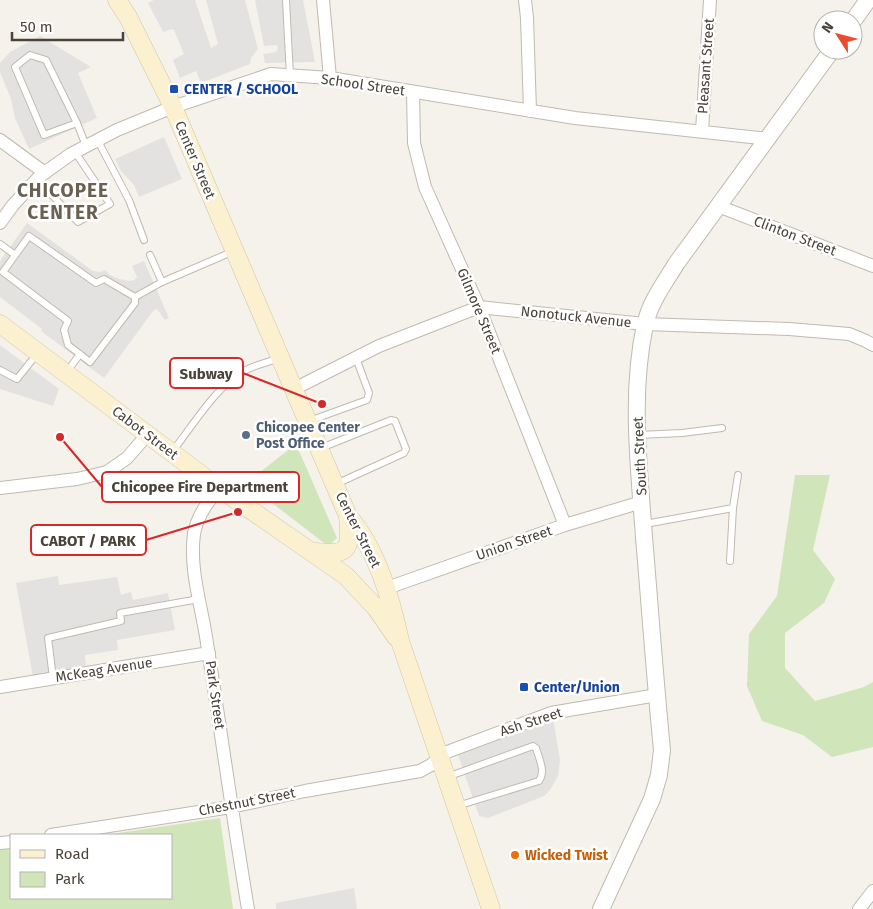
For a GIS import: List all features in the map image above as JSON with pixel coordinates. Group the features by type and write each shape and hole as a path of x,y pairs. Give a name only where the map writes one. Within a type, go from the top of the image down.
{"main road":[{"name":"Center Street","path":"117,0 128,17 173,107 348,516 359,529 387,588 400,641 491,909"},
{"name":"Cabot Street","path":"0,324 219,488 346,576 376,608 400,641"},
{"path":"313,552 335,554 341,552 346,547 350,535 348,516"},
{"path":"346,576 364,584 387,588"}],"street":[{"path":"323,0 330,78"},
{"path":"525,0 530,111"},
{"name":"Pleasant Street","path":"702,131 710,0"},
{"name":"South Street","path":"601,909 652,799 659,775 662,750 643,524 638,435 637,381 645,324 655,297 718,206 825,60"},
{"name":"School Street","path":"0,223 13,205 41,177 86,146 118,130 173,107 271,74 330,78 575,118 768,139"},
{"name":"Gilmore Street","path":"413,92 414,143 425,187 479,307 565,525"},
{"path":"0,140 41,177"},
{"name":"Clinton Street","path":"718,206 873,266"},
{"name":"Nonotuck Avenue","path":"294,389 379,346 479,307 645,324 789,329 849,334 873,346"},
{"path":"0,488 77,479 107,472 127,458 147,435"},
{"name":"Park Street","path":"219,488 198,519 194,534 192,561 248,909"},
{"name":"Union Street","path":"387,588 565,525 642,502"},
{"name":"McKeag Avenue","path":"0,687 208,653"},
{"name":"Ash Street","path":"439,758 447,752 474,741 551,713 657,695"},
{"name":"Chestnut Street","path":"57,834 231,807 305,791 420,771 431,766 439,758"},
{"path":"859,909 873,891"}],"lane":[{"path":"286,0 290,76"},
{"path":"41,177 78,222 110,204 77,123 46,60 30,55 15,67 44,135 77,123"},
{"path":"86,146 120,183 129,200 144,240"},
{"path":"29,236 96,283 104,279 135,297 135,303 90,362 68,344 64,330 68,321 3,272 29,236"},
{"path":"0,244 15,255"},
{"path":"135,297 162,282 235,251"},
{"path":"150,255 162,282"},
{"path":"0,370 17,379 38,353"},
{"path":"66,374 80,354"},
{"path":"171,453 218,392 243,372 281,358"},
{"path":"308,421 367,400 369,394 356,358"},
{"path":"319,448 391,420 395,421 406,449 404,453 335,485"},
{"path":"638,435 682,433 722,428"},
{"path":"730,561 733,508 738,475"},
{"path":"643,524 733,508"},
{"path":"53,678 48,638 121,621 120,613 199,599"},
{"path":"446,778 533,746 536,748 543,771 542,778 539,781 456,806"}],"green space":[{"path":"296,444 337,538 328,546 246,483"},
{"path":"795,475 830,475 813,550 835,579 824,603 785,633 785,668 815,701 864,687 873,682 873,747 832,757 803,735 762,721 747,686 749,634 777,596"},
{"path":"220,818 233,909 0,909 0,850 10,849 10,899 172,899 172,834 112,834"}],"shaded area":[{"path":"154,0 195,0 211,48 218,44 206,0 245,0 258,49 251,58 250,64 201,83 196,71 180,78 173,60 184,54 174,30 163,32 148,3"},
{"path":"255,0 303,0 315,62 265,63 263,54 276,52 278,48 277,45 264,46"},
{"path":"40,36 91,67 78,73 97,118 29,149 15,118 11,99 0,72 0,63 10,52"},
{"path":"164,137 182,179 139,197 134,185 121,171 115,159"},
{"path":"27,223 93,271 101,272 105,270 110,275 119,279 131,281 137,277 132,266 144,261 169,318 165,320 157,309 153,311 104,378 41,331 42,329 0,297 0,261"},
{"path":"0,345 59,389 53,406 0,389"},
{"path":"58,576 59,585 117,577 121,595 131,592 133,600 168,593 175,630 117,640 118,650 85,655 86,667 33,677 16,583"},
{"path":"553,718 560,760 558,776 550,790 544,796 488,818 479,816 457,752"},
{"path":"354,888 357,909 276,909 276,903"}],"place":[{"name":"CENTER / SCHOOL","path":"174,89"},
{"name":"Subway","path":"322,404"},
{"name":"Chicopee Center Post Office","path":"246,435"},
{"name":"Chicopee Fire Department","path":"60,437"},
{"name":"CABOT / PARK","path":"238,512"},
{"name":"Center/Union","path":"524,687"},
{"name":"Wicked Twist","path":"515,855"}],"district":[{"name":"CHICOPEE CENTER","path":"63,201"}]}
